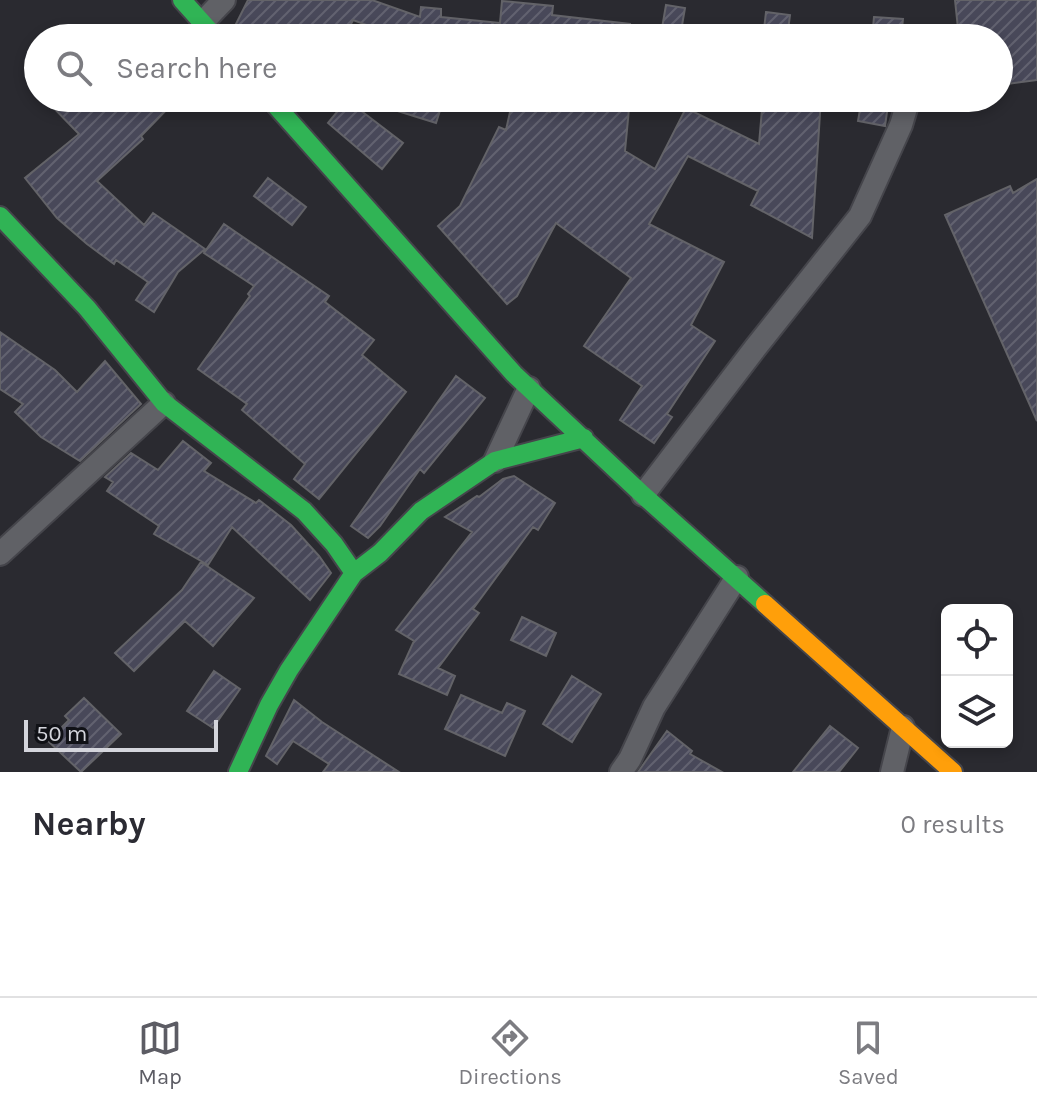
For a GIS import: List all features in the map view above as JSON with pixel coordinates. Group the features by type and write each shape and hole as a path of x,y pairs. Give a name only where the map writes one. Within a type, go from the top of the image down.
{"street":[{"path":"182,0 204,24"},
{"path":"212,24 224,0"},
{"path":"282,112 529,388 643,495 953,772"},
{"path":"643,495 860,216 905,112"},
{"path":"0,216 87,308 164,403 304,511 334,544 354,573"},
{"path":"495,461 529,388"},
{"path":"0,554 164,403"},
{"path":"238,772 289,670 354,573 380,553 421,511 495,461 584,438"},
{"path":"621,772 654,707 737,577"},
{"path":"892,772 903,727"}],"building":[{"path":"248,0 372,0 420,17 421,7 441,9 441,17 500,23 502,1 553,6 552,15 630,24 364,24 353,20 351,24 236,24"},
{"path":"955,0 1037,0 1037,80 1013,83 1013,24 958,24"},
{"path":"666,5 685,8 682,24 663,24"},
{"path":"766,12 790,15 789,24 765,24"},
{"path":"874,17 903,19 902,24 873,24"},
{"path":"58,112 164,112 141,136 143,139 97,181 144,225 153,213 205,249 178,272 154,312 136,300 148,282 116,260 114,264 87,244 57,218 25,178 79,134"},
{"path":"337,112 363,112 403,143 382,169 328,123"},
{"path":"401,112 440,112 436,123"},
{"path":"510,112 629,112 625,151 655,169 684,112 694,112 759,144 762,112 820,112 812,238 751,205 758,191 688,156 649,224 724,262 691,325 715,341 667,414 672,417 654,443 620,420 642,386 584,346 631,278 556,223 517,296 507,304 438,226 460,206 499,127 506,130"},
{"path":"860,112 887,112 885,126 858,121"},
{"path":"268,178 306,207 292,225 254,196"},
{"path":"1037,179 1037,421 945,215 1010,186 1013,193"},
{"path":"224,224 329,296 325,302 374,340 362,355 406,392 319,499 294,479 305,464 242,410 247,404 198,369 254,286 204,253"},
{"path":"0,332 55,370 77,392 105,361 141,404 80,461 41,437 15,412 23,404 0,389"},
{"path":"456,376 485,398 424,473 420,469 368,538 351,526"},
{"path":"183,441 211,463 204,471 256,503 259,500 291,525 319,556 331,573 310,600 232,527 208,565 154,534 159,526 107,491 113,482 105,477 131,453 158,470"},
{"path":"514,476 555,503 538,530 533,527 473,609 479,613 438,668 455,676 447,695 399,674 414,641 396,630 472,532 445,517 503,479"},
{"path":"201,562 254,598 213,646 185,621 134,671 115,653 182,590"},
{"path":"522,617 556,633 546,656 511,640"},
{"path":"214,671 240,689 213,728 187,711"},
{"path":"572,676 601,694 572,742 543,724"},
{"path":"461,695 502,713 507,703 525,711 505,756 445,729"},
{"path":"84,698 121,734 81,772 48,741 69,720 65,716"},
{"path":"294,700 399,772 323,772 329,764 293,741 277,764 266,756"},
{"path":"830,726 858,748 839,772 793,772"},
{"path":"667,731 692,751 690,754 722,772 638,772"}],"traffic: fast":[{"path":"182,0 203,24"},
{"path":"281,112 514,374 765,604"},
{"path":"0,216 87,308 164,403 304,511 334,544 354,573"},
{"path":"238,772 289,670 354,573 380,553 421,511 495,461 584,438"}],"traffic: slow":[{"path":"765,604 953,772"}]}
